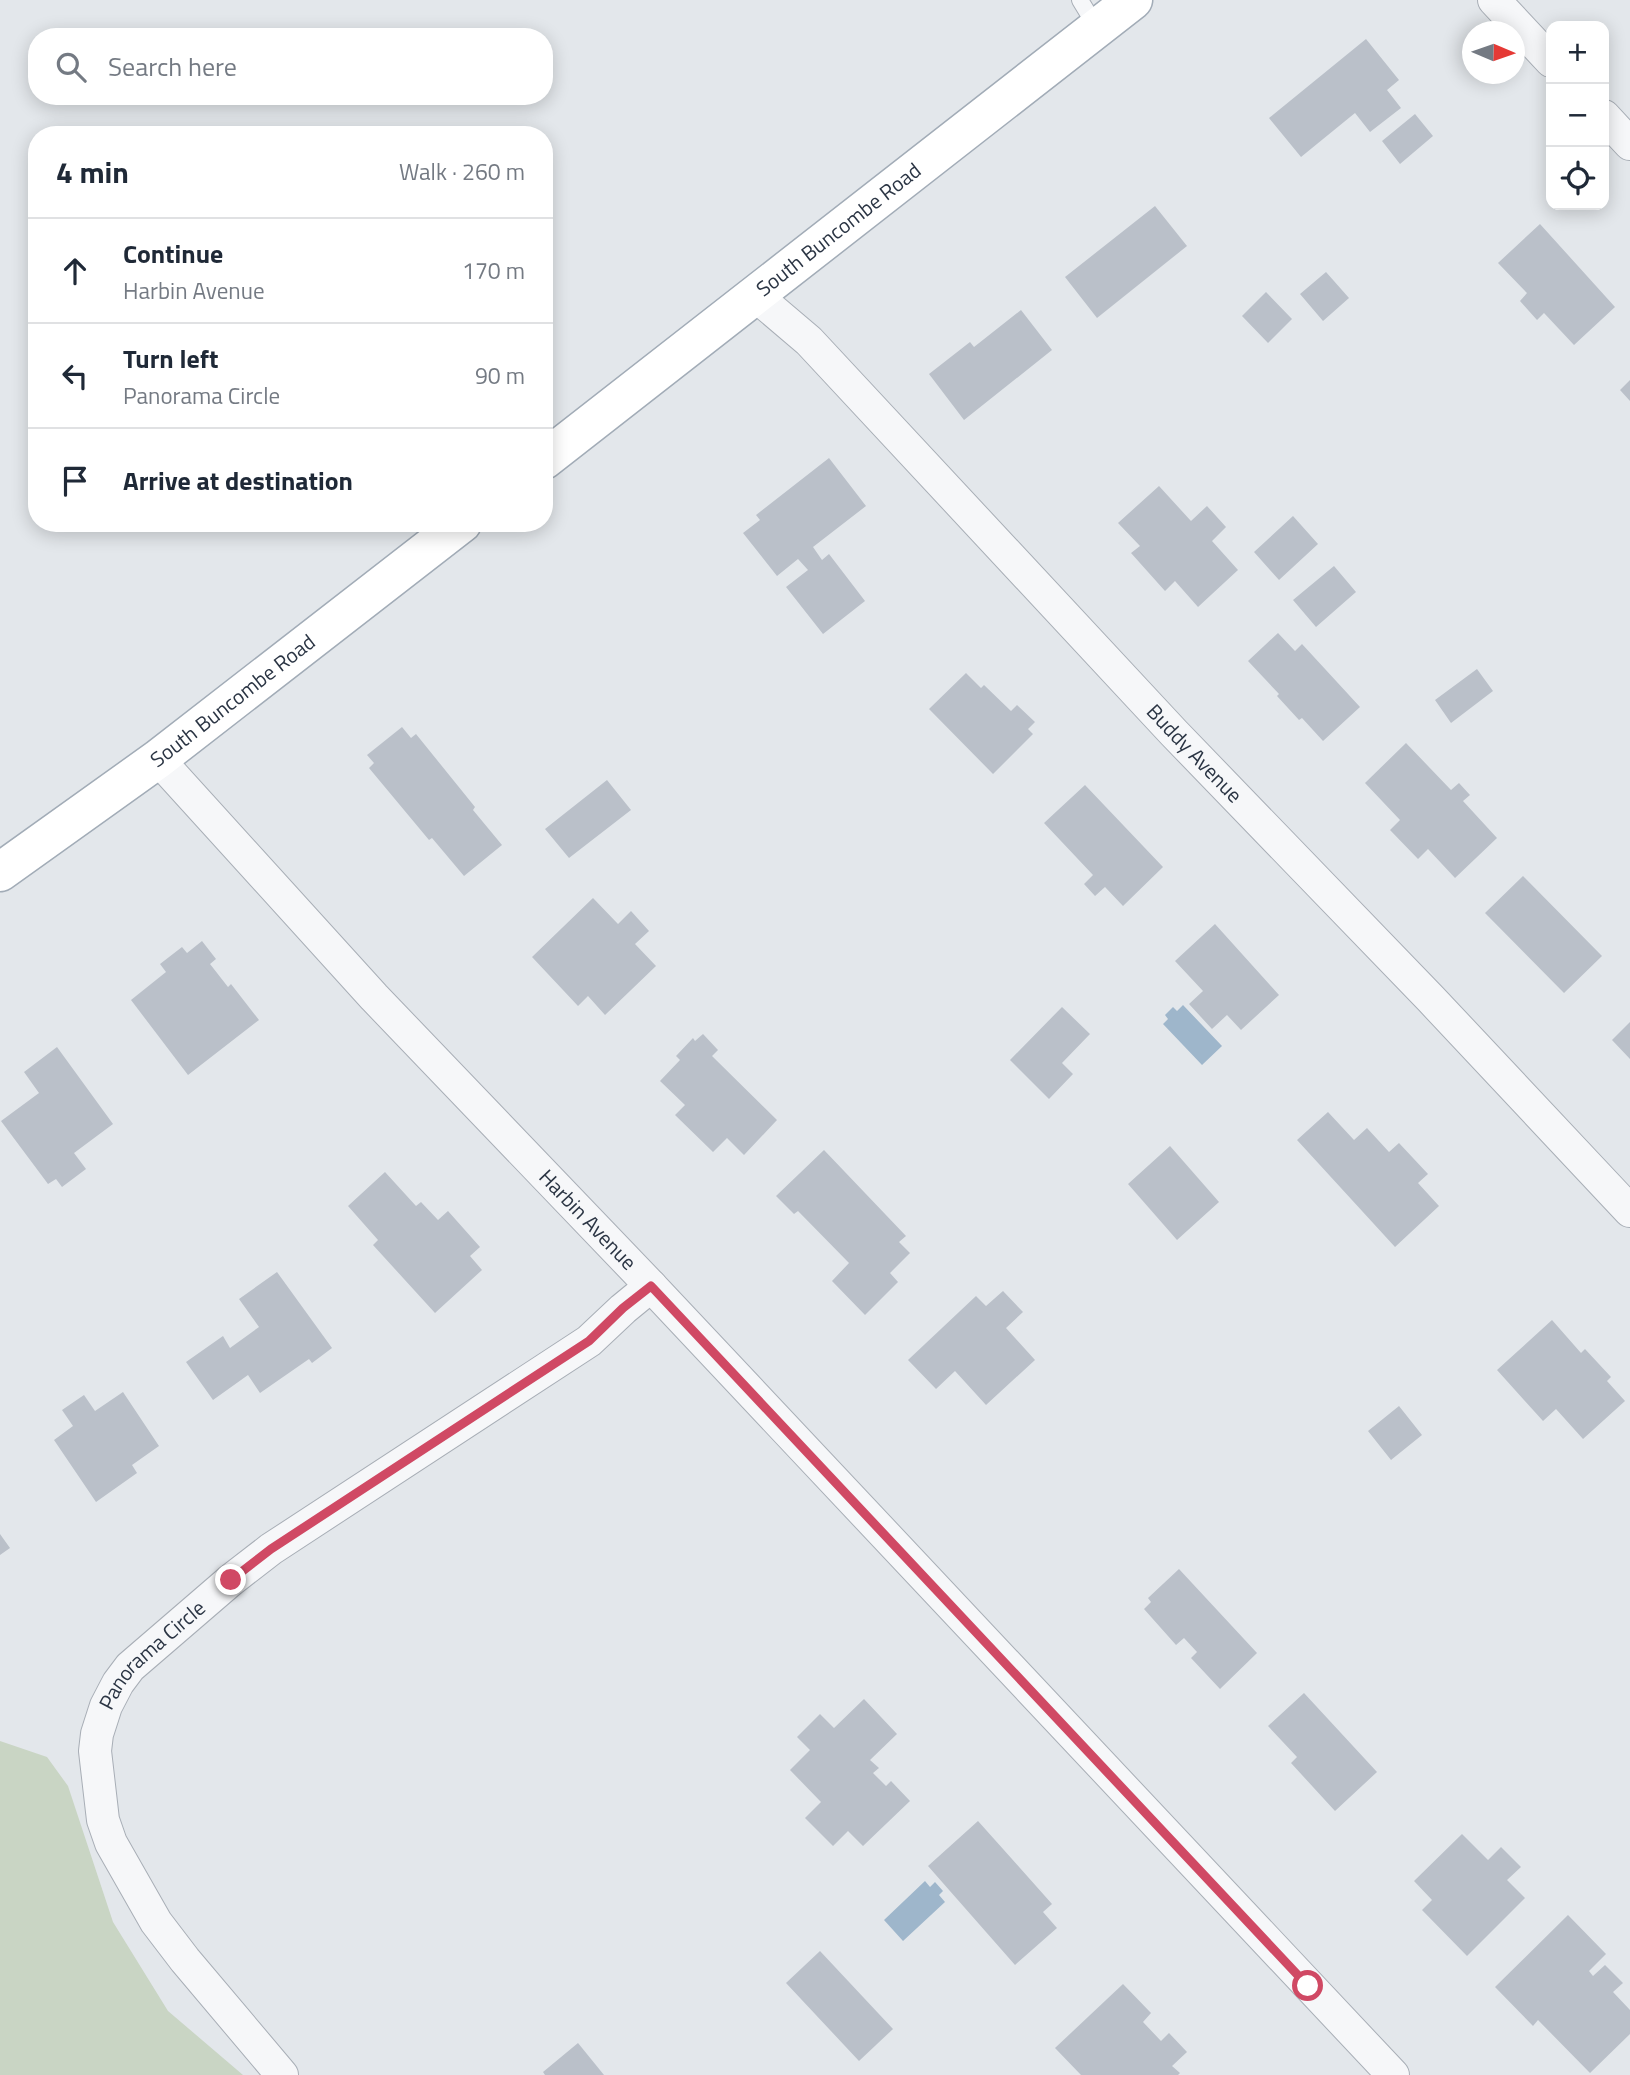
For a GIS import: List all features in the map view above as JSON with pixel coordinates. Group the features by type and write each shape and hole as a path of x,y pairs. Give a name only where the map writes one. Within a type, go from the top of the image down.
{"main road":[{"name":"South Buncombe Road","path":"553,453 756,296 1089,14 1133,0"},
{"name":"South Buncombe Road","path":"0,872 158,759 450,532"}],"street":[{"path":"1494,0 1546,56"},
{"path":"1609,121 1630,144"},
{"name":"Buddy Avenue","path":"756,296 808,341 1165,723 1431,999 1630,1211"},
{"name":"Harbin Avenue","path":"158,759 374,998 651,1286 1393,2075"},
{"name":"Panorama Circle","path":"282,2075 156,1922 111,1843 103,1820 95,1751 106,1706 130,1667 271,1549 589,1341 623,1308 651,1286"}],"green space":[{"path":"0,1741 47,1757 68,1786 113,1922 168,2011 243,2075 0,2075"}],"water":[{"path":"1183,1005 1222,1046 1202,1065 1163,1024 1168,1019 1165,1015 1173,1007 1177,1011"},
{"path":"925,1881 930,1887 935,1882 943,1891 939,1895 945,1902 903,1941 884,1920"}],"building":[{"path":"1366,39 1399,80 1387,90 1401,108 1370,132 1355,113 1301,157 1269,118"},
{"path":"1415,114 1433,136 1400,164 1382,141"},
{"path":"1155,206 1187,246 1097,318 1065,277"},
{"path":"1540,224 1615,307 1574,345 1544,313 1537,320 1520,301 1527,293 1498,263"},
{"path":"1326,272 1349,298 1323,321 1300,294"},
{"path":"1266,292 1292,319 1268,343 1242,316"},
{"path":"1021,310 1052,350 964,420 929,374 970,342 974,347"},
{"path":"1630,380 1630,401 1620,390"},
{"path":"829,458 866,506 813,547 822,560 829,554 865,601 823,634 786,587 808,570 798,559 777,576 743,533 760,520 756,515"},
{"path":"1159,486 1191,521 1207,506 1226,527 1212,541 1238,570 1198,607 1175,581 1165,591 1131,553 1140,546 1118,523"},
{"path":"1293,516 1318,544 1279,580 1254,552"},
{"path":"1334,566 1356,592 1316,627 1293,600"},
{"path":"1278,633 1295,651 1302,644 1360,707 1323,741 1302,718 1299,720 1248,661"},
{"path":"1477,669 1493,691 1451,723 1435,700"},
{"path":"966,673 981,688 984,685 1011,711 1017,705 1035,722 1028,729 1033,734 993,774 929,709"},
{"path":"402,727 411,738 416,734 502,845 464,876 432,838 429,840 369,768 374,763 367,755"},
{"path":"1406,743 1451,790 1459,783 1470,795 1463,801 1497,838 1455,878 1428,849 1418,859 1390,830 1400,820 1365,783"},
{"path":"607,780 631,810 569,858 545,829"},
{"path":"1085,785 1163,867 1123,906 1105,887 1095,896 1084,884 1093,875 1044,823"},
{"path":"1523,876 1602,956 1564,993 1485,913"},
{"path":"593,898 618,924 631,911 649,931 635,944 656,966 605,1015 588,996 578,1006 532,957"},
{"path":"1215,924 1279,995 1241,1030 1227,1015 1212,1029 1189,1004 1203,991 1175,961"},
{"path":"202,941 216,959 210,964 228,987 231,984 259,1020 188,1075 131,1000 166,972 160,964 182,947 187,953"},
{"path":"1062,1007 1090,1034 1062,1063 1073,1074 1049,1099 1010,1060"},
{"path":"1630,1022 1630,1059 1612,1040"},
{"path":"703,1034 718,1050 712,1056 777,1120 744,1155 727,1138 713,1152 675,1115 685,1105 660,1081 680,1060 676,1056 693,1038 695,1041"},
{"path":"57,1047 113,1124 74,1153 86,1169 62,1187 56,1179 48,1184 1,1121 39,1093 24,1072"},
{"path":"1328,1112 1354,1140 1367,1128 1389,1152 1399,1143 1428,1174 1418,1183 1439,1206 1395,1247 1297,1140"},
{"path":"1170,1146 1219,1202 1177,1240 1128,1184"},
{"path":"824,1150 906,1236 899,1242 910,1253 890,1273 898,1282 865,1315 832,1281 849,1263 798,1211 794,1214 776,1196"},
{"path":"385,1172 416,1206 421,1202 438,1220 448,1211 480,1247 470,1256 482,1270 435,1313 373,1245 378,1240 348,1206"},
{"path":"277,1272 332,1348 312,1363 309,1359 260,1393 248,1375 213,1400 186,1362 223,1336 230,1348 259,1327 239,1299"},
{"path":"1003,1291 1023,1312 1006,1328 1035,1360 986,1405 955,1371 936,1389 908,1360 976,1296 986,1306"},
{"path":"1552,1320 1581,1353 1585,1349 1611,1377 1607,1381 1625,1401 1583,1439 1556,1409 1543,1421 1497,1370"},
{"path":"123,1392 159,1446 132,1465 137,1473 96,1502 54,1440 73,1426 62,1410 84,1395 95,1411"},
{"path":"1399,1406 1422,1435 1391,1460 1368,1431"},
{"path":"0,1534 10,1548 0,1555"},
{"path":"1179,1569 1257,1653 1220,1689 1191,1658 1197,1652 1184,1638 1176,1645 1144,1609 1151,1602 1148,1598"},
{"path":"1304,1693 1377,1772 1335,1811 1291,1763 1297,1757 1268,1726"},
{"path":"864,1699 897,1734 870,1760 879,1768 873,1773 886,1786 891,1781 910,1801 863,1846 848,1831 833,1846 805,1818 821,1802 790,1770 810,1750 797,1737 820,1714 834,1728"},
{"path":"978,1821 1052,1904 1043,1912 1057,1928 1015,1965 928,1866"},
{"path":"1462,1834 1488,1860 1501,1847 1521,1867 1507,1880 1525,1898 1467,1956 1422,1910 1432,1900 1414,1881"},
{"path":"1568,1915 1606,1954 1589,1971 1593,1976 1605,1965 1623,1983 1613,1992 1630,2010 1630,2034 1590,2073 1538,2020 1533,2026 1495,1987"},
{"path":"820,1951 893,2029 859,2061 786,1983"},
{"path":"1123,1984 1151,2013 1143,2022 1161,2041 1169,2033 1187,2052 1172,2066 1180,2073 1178,2075 1081,2075 1055,2048"},
{"path":"578,2043 604,2075 545,2075 543,2072"}],"route":[{"path":"231,1580 271,1549 589,1341 623,1308 651,1286 1308,1986"}]}
